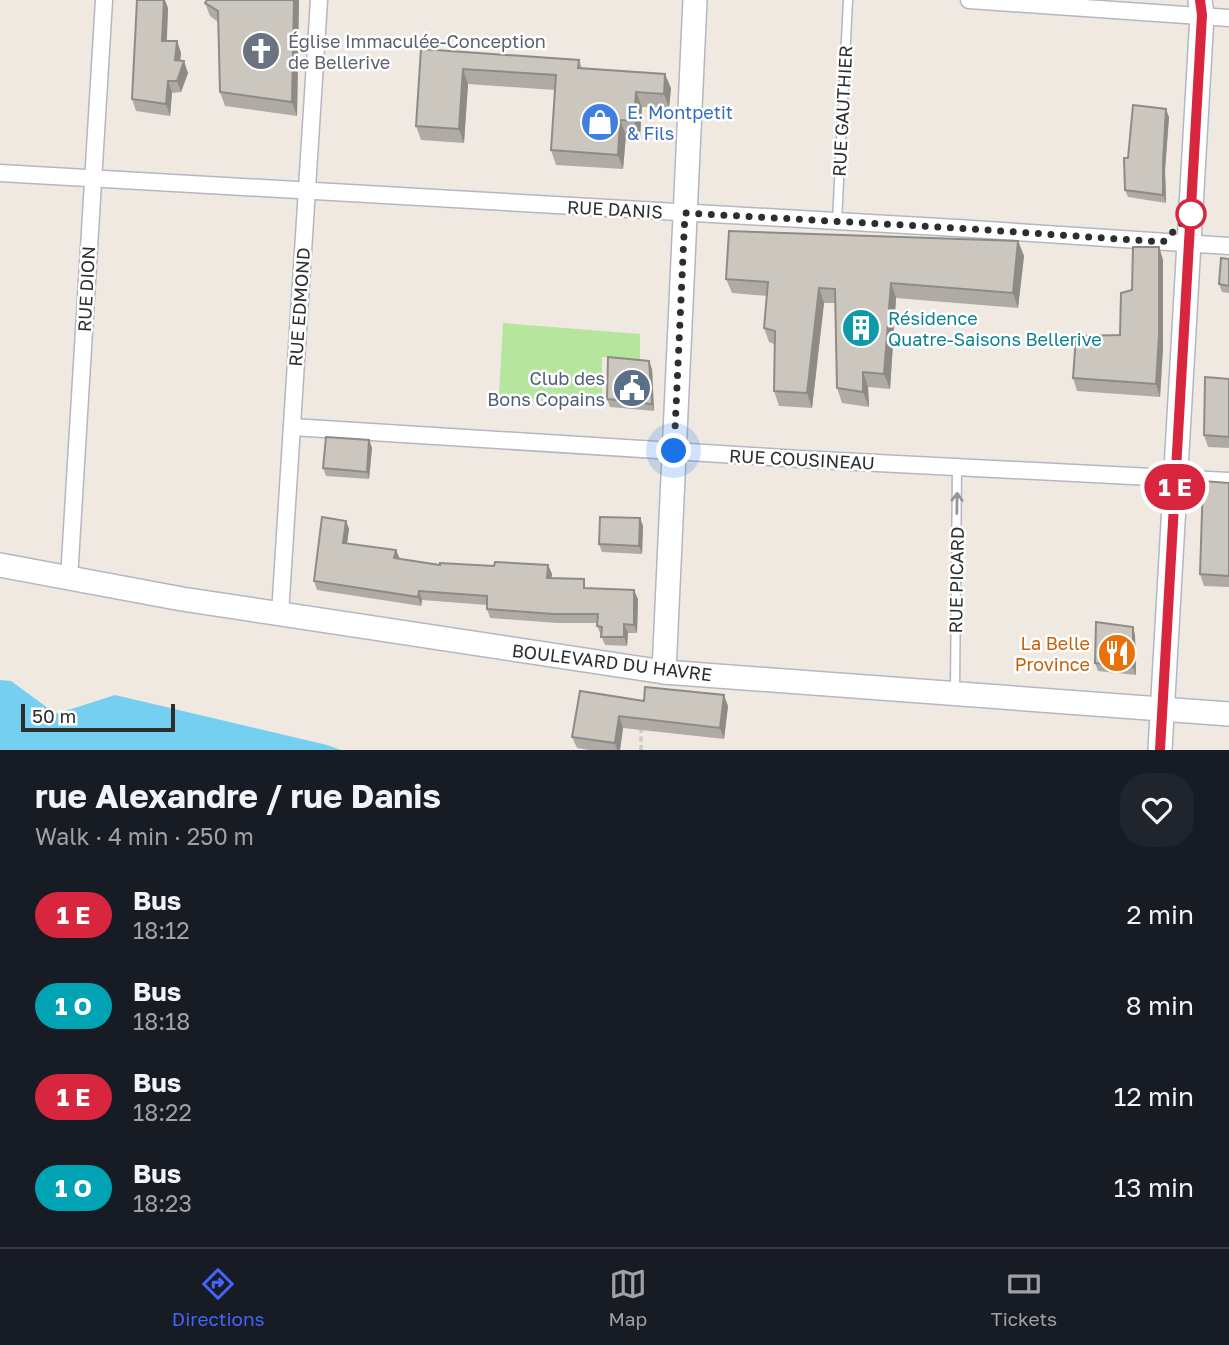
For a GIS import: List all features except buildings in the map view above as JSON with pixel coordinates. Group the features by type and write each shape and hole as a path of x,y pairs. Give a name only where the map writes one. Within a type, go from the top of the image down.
{"street":[{"name":"RUE DION","path":"69,579 104,0"},
{"name":"RUE EDMOND","path":"280,614 318,0"},
{"path":"664,672 695,0"},
{"path":"969,0 1201,8 1229,18"},
{"path":"1160,750 1201,8"},
{"name":"RUE DANIS","path":"0,173 1229,246"},
{"name":"RUE COUSINEAU","path":"292,427 1229,481"},
{"name":"BOULEVARD DU HAVRE","path":"0,565 182,599 664,672 1229,714"}],"lane":[{"name":"RUE GAUTHIER","path":"837,222 848,0"},
{"name":"RUE PICARD","path":"955,694 957,467"}],"path":[{"path":"640,750 641,717"}],"green space":[{"path":"503,323 640,334 640,359 602,357 602,407 499,396"}],"water":[{"path":"0,680 11,681 56,714 115,695 341,750 0,750"}],"bus line":[{"path":"1160,750 1202,15 1200,0"}],"place":[{"name":"Église Immaculée-Conception de Bellerive","path":"261,51"},
{"name":"E. Montpetit & Fils","path":"600,122"},
{"name":"Résidence Quatre-Saisons Bellerive","path":"861,328"},
{"name":"Club des Bons Copains","path":"632,388"},
{"name":"La Belle Province","path":"1117,653"}],"route":[{"path":"674,451 685,213 1163,242 1191,214"}]}
